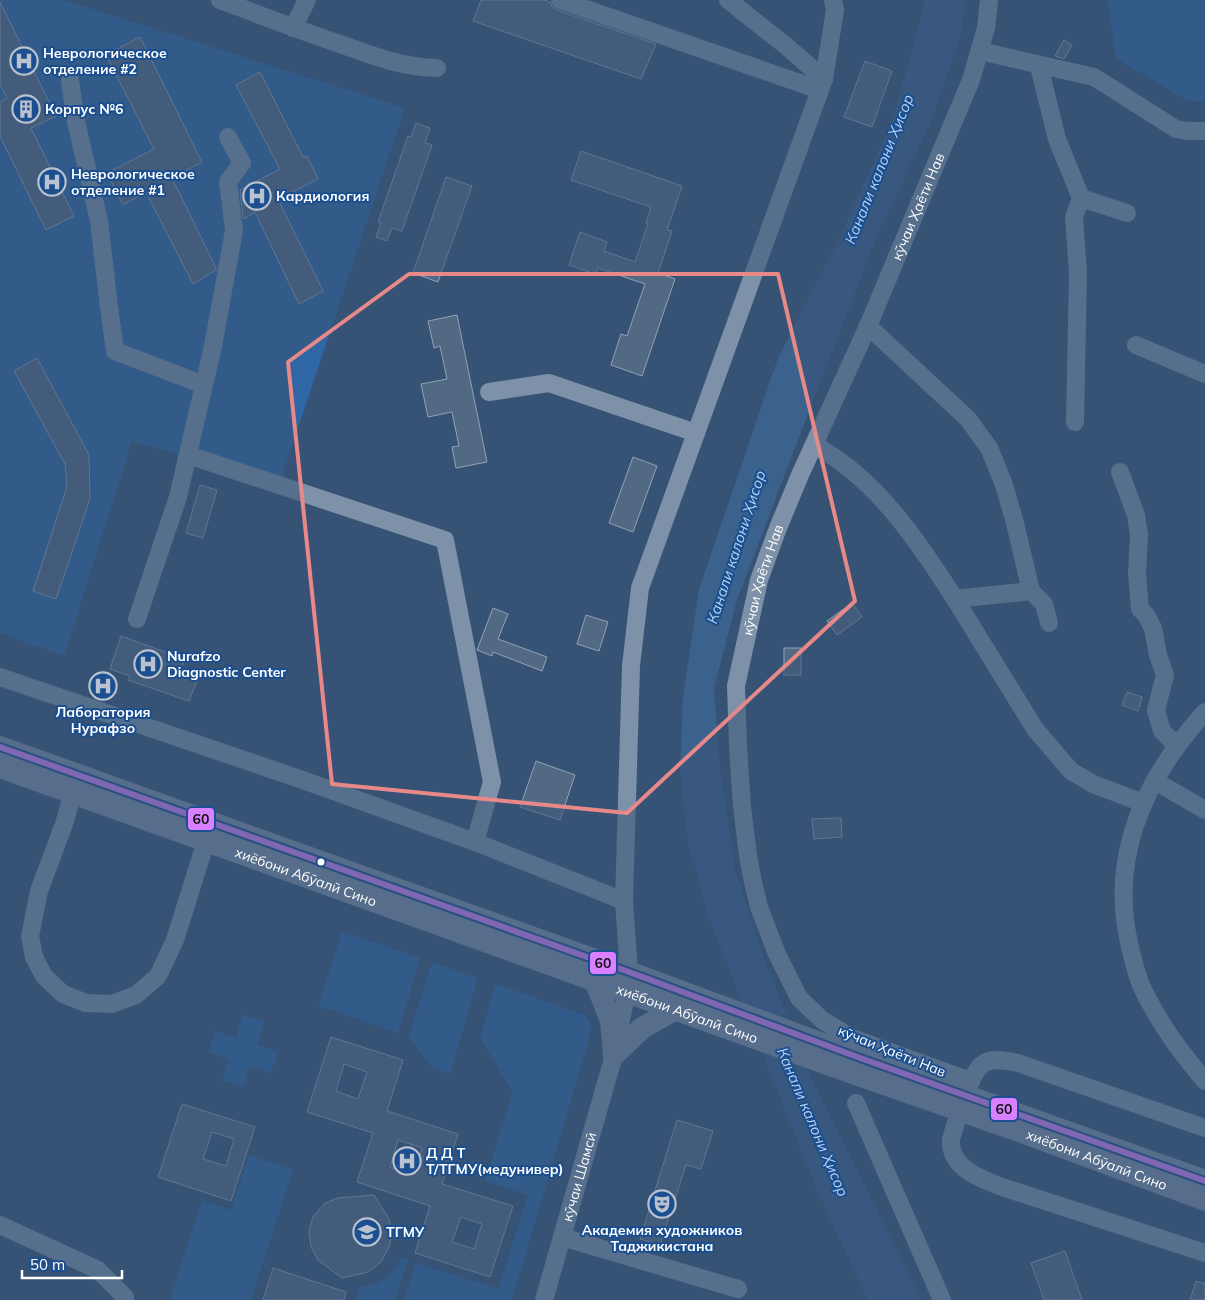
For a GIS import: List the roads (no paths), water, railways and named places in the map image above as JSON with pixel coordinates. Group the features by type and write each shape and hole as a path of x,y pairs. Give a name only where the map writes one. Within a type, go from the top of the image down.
{"main road":[{"name":"хиёбони Абӯалӣ Сино","path":"0,747 628,981 688,1007 863,1058 1205,1200"},
{"name":"хиёбони Абӯалӣ Сино","path":"0,767 595,980 628,981"},
{"path":"595,980 611,1021 614,1055"},
{"path":"614,1055 642,1028 688,1007"},
{"name":"хиёбони Абӯалӣ Сино","path":"1028,1126 1205,1181"}],"street":[{"path":"220,0 293,28 400,64 437,68"},
{"path":"293,28 307,0"},
{"path":"560,0 822,84"},
{"path":"728,0 785,45 822,84"},
{"name":"кӯчаи Шамсӣ","path":"544,1300 614,1055 628,981 624,901 631,666 640,588 822,84 835,10 833,0"},
{"name":"кӯчаи Ҳаёти Нав","path":"970,1081 852,1038 829,1025 799,998 777,954 759,907 753,882 742,806 736,686 759,580 778,528 868,326 971,80 986,28 989,0"},
{"path":"980,51 1039,66 1094,77 1176,129 1187,132 1205,131"},
{"path":"1039,66 1057,139 1080,198 1074,217 1078,272 1075,422"},
{"path":"70,80 75,117 99,221 115,352 204,385"},
{"path":"137,619 178,497 213,346 234,231 228,182 242,163 228,137"},
{"path":"1080,198 1127,213"},
{"path":"868,326 968,419 989,448 1003,482 1014,519 1031,591 1044,604 1049,623"},
{"path":"1136,345 1205,374"},
{"path":"489,392 549,384 696,432"},
{"path":"814,445 845,464 868,485 935,566 1035,729 1071,771 1093,784 1143,803"},
{"path":"188,455 445,540 492,782 475,842"},
{"path":"1120,472 1136,515 1138,534 1137,574 1140,609 1146,615 1153,628 1158,655 1165,675 1156,710 1162,731 1177,746"},
{"path":"956,599 1031,591"},
{"path":"0,677 297,778 475,842 624,901"},
{"path":"1205,712 1177,746 1143,803 1130,840 1123,883 1127,934 1140,982 1158,1020 1205,1081"},
{"path":"1155,782 1205,810"},
{"path":"73,793 64,824 39,891 30,936 34,956 44,976 63,994 86,1003 112,1004 136,995 158,976 175,940 206,841"},
{"path":"1205,1128 1007,1061 985,1062 977,1069 970,1081 951,1139 952,1154 956,1160 977,1177 999,1186 1205,1253"},
{"path":"856,1103 942,1300"},
{"path":"0,1225 98,1270 125,1297 125,1300"},
{"path":"562,1237 738,1289"}],"water":[{"name":"Канали калони Ҳисор","path":"924,0 965,0 962,33 929,126 876,238 737,600 714,688 720,768 735,869 763,956 810,1075 921,1300 868,1300 820,1197 708,916 688,842 680,771 683,697 699,589 778,358 838,242 893,119 924,7"}],"place":[{"name":"Неврологическое отделение #2","path":"24,61"},
{"name":"Корпус №6","path":"26,109"},
{"name":"Неврологическое отделение #1","path":"52,182"},
{"name":"Кардиология","path":"257,196"},
{"name":"Nurafzo Diagnostic Center","path":"148,664"},
{"name":"Лаборатория Нурафзо","path":"103,686"},
{"name":"Д Д Т Т/ТГМУ(медунивер)","path":"407,1161"},
{"name":"Академия художников Таджикистана","path":"662,1204"},
{"name":"ТГМУ","path":"367,1232"}]}
